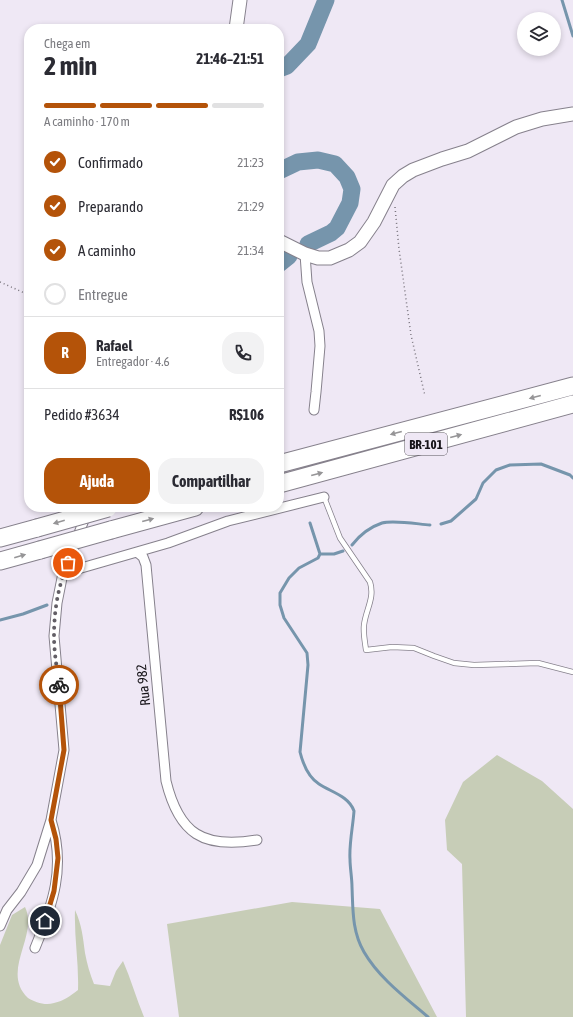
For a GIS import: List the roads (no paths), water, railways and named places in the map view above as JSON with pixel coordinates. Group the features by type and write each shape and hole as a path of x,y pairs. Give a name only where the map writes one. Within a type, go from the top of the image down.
{"highway":[{"name":"BR-101","path":"284,463 573,386"},
{"name":"BR-101","path":"284,483 573,404"},
{"path":"0,538 93,512"},
{"path":"0,561 177,512"}],"street":[{"path":"237,24 240,0"},
{"path":"284,244 305,254 318,258 330,258 349,250 360,242 374,222 393,185 403,176 413,170 468,151 516,127 542,119 573,114"},
{"path":"305,254 307,282 319,332 320,346 314,410"},
{"path":"284,507 324,497"},
{"path":"0,926 4,909 21,892 36,865 51,820 64,750 54,636 57,603 64,573 87,512"},
{"path":"64,573 137,552 228,521 264,512"},
{"name":"Rua 982","path":"137,552 143,558 146,565 166,781 171,800 179,817 188,829 213,841 238,843 257,840"},
{"path":"35,948 49,911 57,877 58,858 56,839 51,820"}],"lane":[{"path":"324,497 340,538 370,582 372,588 370,606 364,623 366,650 392,647 414,648 454,663 474,665 538,663 573,672"}],"waterway":[{"path":"284,67 287,66 308,44 326,0"},
{"path":"562,0 573,36"},
{"path":"284,169 298,162 318,160 335,164 347,177 352,189 350,203 337,228 331,233 308,244"},
{"path":"284,260 289,256"},
{"path":"441,524 451,521 476,499 483,483 496,470 510,465 541,464 570,475 573,478"},
{"path":"352,545 365,532 382,523 399,522 430,525"},
{"path":"310,523 320,554 318,558 299,568 289,578 280,593 280,605 284,618 307,653 308,665 300,752 304,766 312,778 319,784 344,798 352,806 354,811 350,862 354,920 360,944 370,961 385,979 428,1017"},
{"path":"320,554 334,554 343,551"},
{"path":"0,620 23,614 47,605"}]}
